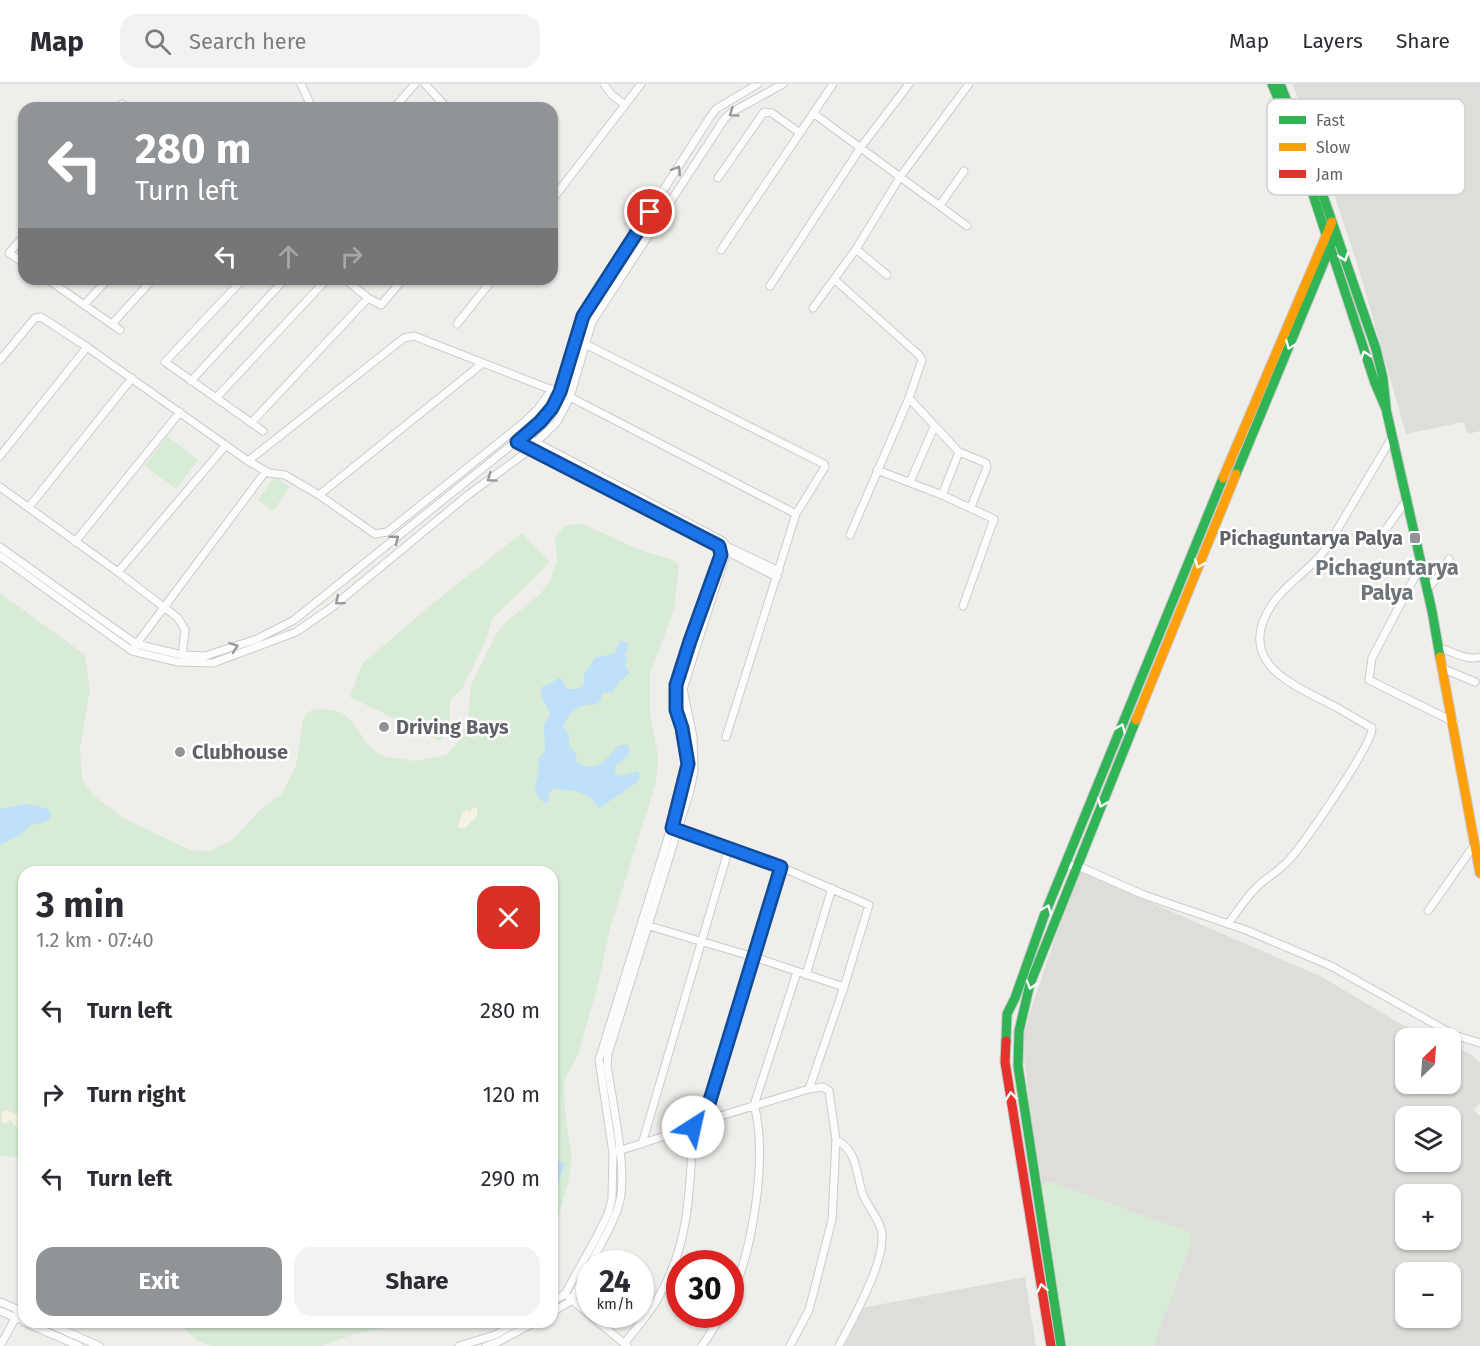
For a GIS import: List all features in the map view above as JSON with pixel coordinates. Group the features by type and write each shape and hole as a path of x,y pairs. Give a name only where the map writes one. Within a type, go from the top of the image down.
{"street":[{"path":"301,84 309,102"},
{"path":"399,102 415,84"},
{"path":"425,84 442,102"},
{"path":"604,84 611,94 625,105"},
{"path":"558,192 641,84"},
{"path":"0,547 134,647 182,654 211,655 257,639 294,620 540,422 552,408 560,392 583,316 710,117 727,102 758,84"},
{"path":"0,556 134,647 178,662 213,663 296,632 331,608 468,495 537,443 557,422 570,397 592,322 724,118 783,84"},
{"path":"721,250 833,84"},
{"path":"770,286 861,147 909,84"},
{"path":"813,308 856,249 900,177 969,84"},
{"path":"1272,84 1278,99"},
{"path":"1280,84 1287,99"},
{"path":"718,178 764,112 772,113 800,133"},
{"path":"813,113 967,226"},
{"path":"940,205 964,171"},
{"path":"1313,195 1375,383 1386,409 1393,436 1444,669 1476,833 1475,844 1480,873"},
{"path":"1323,195 1386,383 1386,409"},
{"path":"1061,1346 1053,1328 1005,1062 1007,1014 1064,866 1206,518 1332,222"},
{"path":"1051,1346 1053,1328 1018,1066 1019,1031 1030,984 1172,630 1336,233"},
{"path":"18,243 9,253 18,259"},
{"path":"856,249 886,274"},
{"path":"834,279 922,360 909,398 850,535"},
{"path":"56,285 120,330"},
{"path":"84,305 102,285"},
{"path":"112,324 148,285"},
{"path":"237,285 165,362 263,431"},
{"path":"191,381 279,285"},
{"path":"216,398 321,285"},
{"path":"352,285 381,305 398,285"},
{"path":"457,324 488,285"},
{"path":"251,423 368,298"},
{"path":"0,360 40,316 248,461 266,471 285,475 319,495 375,534 387,532 522,424 538,409 552,389"},
{"path":"248,461 404,338 414,336 560,392 796,514"},
{"path":"585,344 822,462 825,468 796,514 726,737"},
{"path":"0,456 87,347"},
{"path":"319,495 483,363"},
{"path":"29,507 132,378"},
{"path":"909,398 934,428 959,452 987,465 971,507"},
{"path":"75,542 180,412"},
{"path":"910,482 920,455 934,428"},
{"path":"524,436 724,548"},
{"path":"1228,924 1260,884 1283,867 1296,851 1357,760 1372,733 1372,728 1336,707 1296,688 1280,677 1265,656 1260,645 1260,635 1270,608 1279,596 1315,563 1325,550 1393,436"},
{"path":"517,442 778,574"},
{"path":"118,572 226,445"},
{"path":"942,495 959,452"},
{"path":"877,470 971,507 991,516 995,521 963,606"},
{"path":"134,647 266,471"},
{"path":"0,487 178,618 185,630 182,654"},
{"path":"1379,539 1406,501"},
{"path":"597,1250 617,1212 621,1191 599,1060 675,829 688,764 682,728 676,710 676,685 724,548"},
{"path":"1427,589 1449,559"},
{"path":"368,561 376,571"},
{"path":"1421,565 1372,658 1368,678 1454,722"},
{"path":"1439,648 1451,650 1468,659 1480,657"},
{"path":"1444,669 1475,682"},
{"path":"675,829 781,867 869,904 844,987 809,1089"},
{"path":"1428,911 1475,844"},
{"path":"642,1144 729,848"},
{"path":"1064,866 1078,866 1144,895 1228,924 1331,966 1454,1035 1480,1043"},
{"path":"704,1120 781,867"},
{"path":"806,975 832,888"},
{"path":"645,925 754,957 844,987"},
{"path":"744,1258 753,1220 759,1159 758,1120 753,1105 797,972"},
{"path":"616,1152 753,1105 809,1089 823,1087 829,1091 836,1140 832,1220 809,1310 790,1346"},
{"path":"568,1298 626,1345 658,1298 677,1257 689,1209 693,1127"},
{"path":"836,1140 848,1147 856,1164 862,1193 882,1232 880,1252 869,1285 839,1346"},
{"path":"568,1298 608,1214 613,1193 616,1152"},
{"path":"558,1306 568,1298 576,1286"},
{"path":"558,1300 568,1298"},
{"path":"0,1302 18,1309"},
{"path":"0,1311 16,1318"},
{"path":"0,1346 18,1316"},
{"path":"38,1328 79,1346"},
{"path":"58,1328 99,1346"},
{"path":"459,1346 495,1335 508,1328"},
{"path":"486,1346 524,1328"},
{"path":"702,1346 715,1328"}],"shaded area":[{"path":"1292,84 1480,84 1480,431 1468,434 1463,422 1406,434 1357,263 1334,195 1465,195 1465,99 1298,99"},
{"path":"1078,871 1322,977 1410,1028 1395,1028 1395,1094 1461,1094 1461,1050 1471,1054 1480,1063 1480,1103 1474,1110 1480,1116 1480,1346 1069,1346 1033,1131 1022,1042"},
{"path":"1025,1277 1036,1346 845,1346 862,1308"}],"green space":[{"path":"167,436 198,460 176,489 145,466"},
{"path":"275,476 290,487 273,511 258,500"},
{"path":"580,523 643,551 673,560 679,565 674,610 650,673 650,714 658,756 656,783 611,925 597,988 578,1055 564,1081 565,1112 572,1159 568,1184 558,1216 558,866 18,866 18,1158 0,1156 0,593 85,655 90,690 80,749 82,778 94,796 125,819 190,850 209,851 231,841 264,806 282,794 296,765 303,721 306,714 312,710 326,709 341,712 353,723 369,746 381,755 416,761 446,755 456,745 467,725 471,685 495,636 504,624 541,593 550,581 557,560 555,537 565,526"},
{"path":"522,533 550,562 492,619 486,640 462,689 450,699 449,730 440,741 350,697 362,664 431,605"},
{"path":"1051,1182 1189,1232 1192,1240 1154,1346 1067,1346 1041,1192 1044,1183"},
{"path":"184,1328 382,1328 354,1334 321,1346 211,1346 196,1340"}],"sand":[{"path":"472,807 477,808 477,816 465,828 459,828 462,813 467,810 470,812"},
{"path":"5,1110 18,1114 18,1128 10,1120 6,1123 1,1122 2,1113"}],"water":[{"path":"620,641 629,643 625,655 627,661 625,666 630,673 618,683 613,692 602,693 601,700 596,705 585,705 575,710 563,727 569,735 569,746 576,753 577,762 584,766 600,764 619,745 628,745 629,753 623,761 616,765 614,773 621,776 639,771 639,781 598,809 591,798 585,795 554,788 548,795 549,802 545,803 539,798 535,788 539,767 538,759 545,751 544,725 550,715 541,690 543,686 560,677 567,689 578,689 584,685 584,675 595,658 615,653"},
{"path":"25,804 46,808 50,811 51,818 31,825 20,835 0,845 0,809"},
{"path":"558,1162 565,1164 558,1184"}],"traffic: fast":[{"path":"1272,84 1278,99"},
{"path":"1280,84 1286,99"},
{"path":"1313,195 1375,383 1386,409 1432,611 1440,657"},
{"path":"1323,195 1376,349 1383,378 1386,407"},
{"path":"1236,474 1336,233"},
{"path":"1006,1041 1007,1014 1015,998 1044,916 1223,478"},
{"path":"1061,1346 1018,1066 1019,1031 1030,984 1136,720"}],"traffic: slow":[{"path":"1223,478 1332,222"},
{"path":"1136,720 1236,474"},
{"path":"1440,657 1480,873"}],"traffic: jam":[{"path":"1006,1041 1005,1062 1051,1346"}],"place":[{"name":"Pichaguntarya Palya","path":"1415,538"},
{"name":"Driving Bays","path":"384,727"},
{"name":"Clubhouse","path":"180,752"}],"district":[{"name":"Pichaguntarya Palya","path":"1387,580"}],"route":[{"path":"650,212 583,316 560,392 552,408 517,442 719,546 721,550 676,685 676,710 682,728 688,764 672,828 781,867 704,1120 693,1127"}]}
